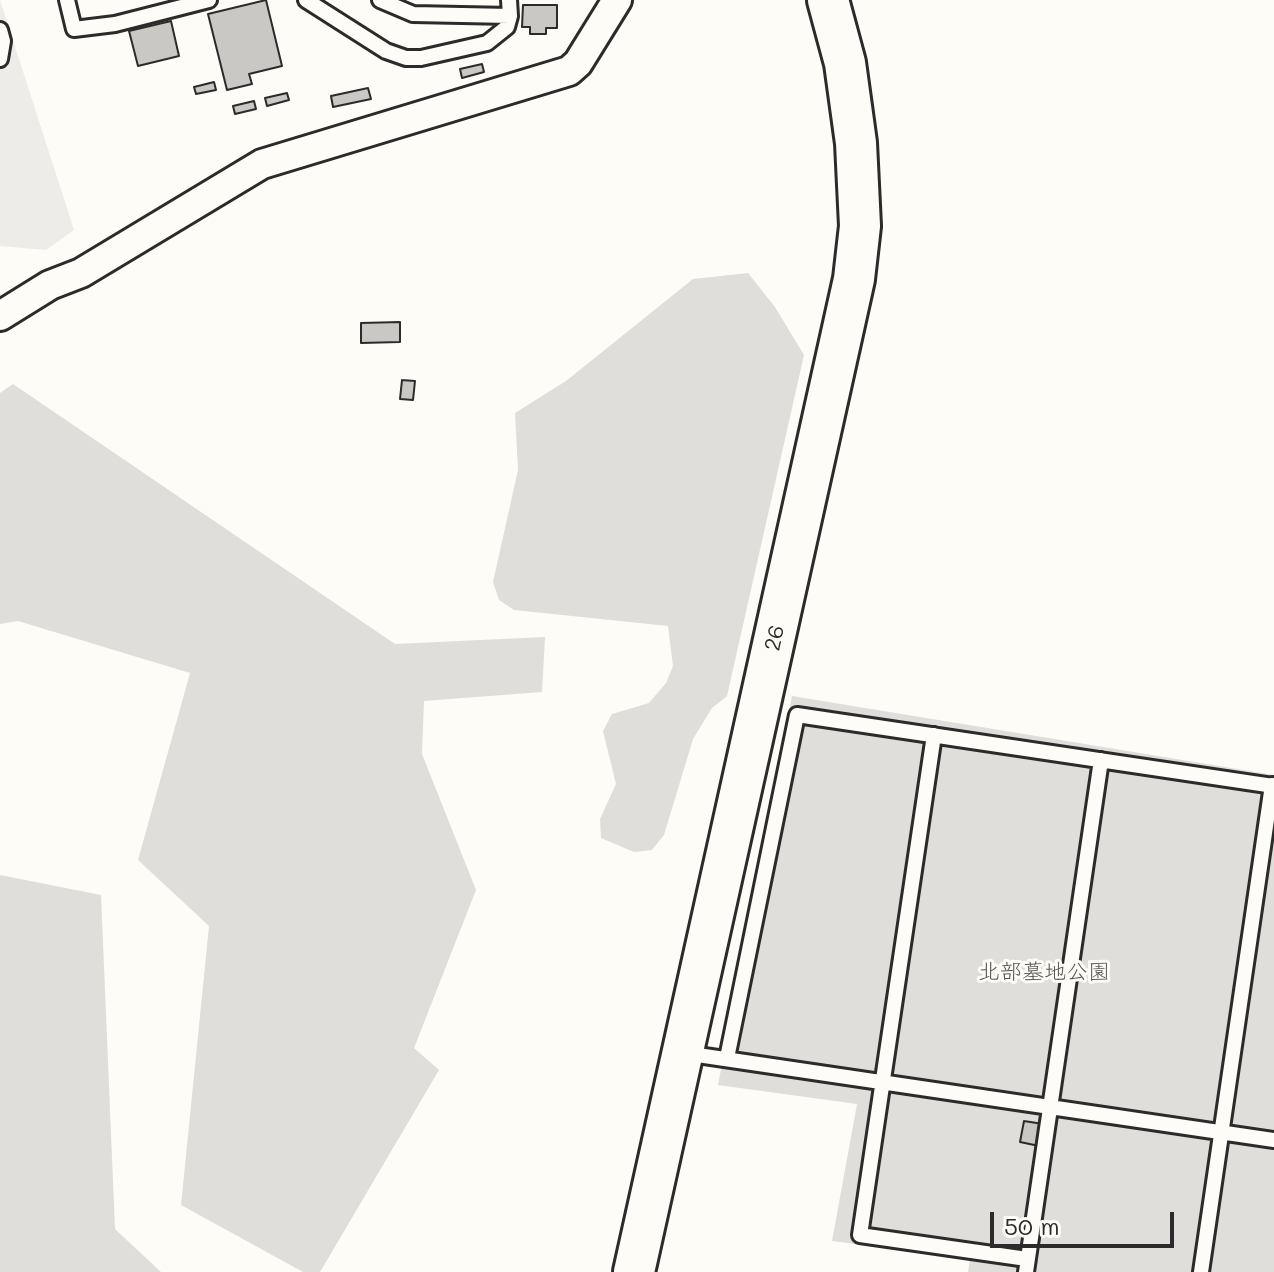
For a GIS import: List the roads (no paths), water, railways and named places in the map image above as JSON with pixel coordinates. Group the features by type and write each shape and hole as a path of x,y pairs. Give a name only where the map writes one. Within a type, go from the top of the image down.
{"street":[{"path":"0,316 50,285 81,273 262,164 569,71 578,63 617,0"},
{"name":"26","path":"634,1272 854,279 860,226 856,143 845,63 828,0"}],"lane":[{"path":"67,0 74,29 115,24 209,0"},
{"path":"306,0 386,51 406,58 421,58 487,43 507,27 509,0"},
{"path":"380,0 413,14 510,16"},
{"path":"0,30 3,41 0,59"},
{"path":"727,1058 797,715 1273,785 1201,1272"},
{"path":"934,735 860,1235 1026,1266 1101,760"},
{"path":"684,1053 1274,1140"}],"park label":[{"name":"北部墓地公園","path":"1044,972"}]}
